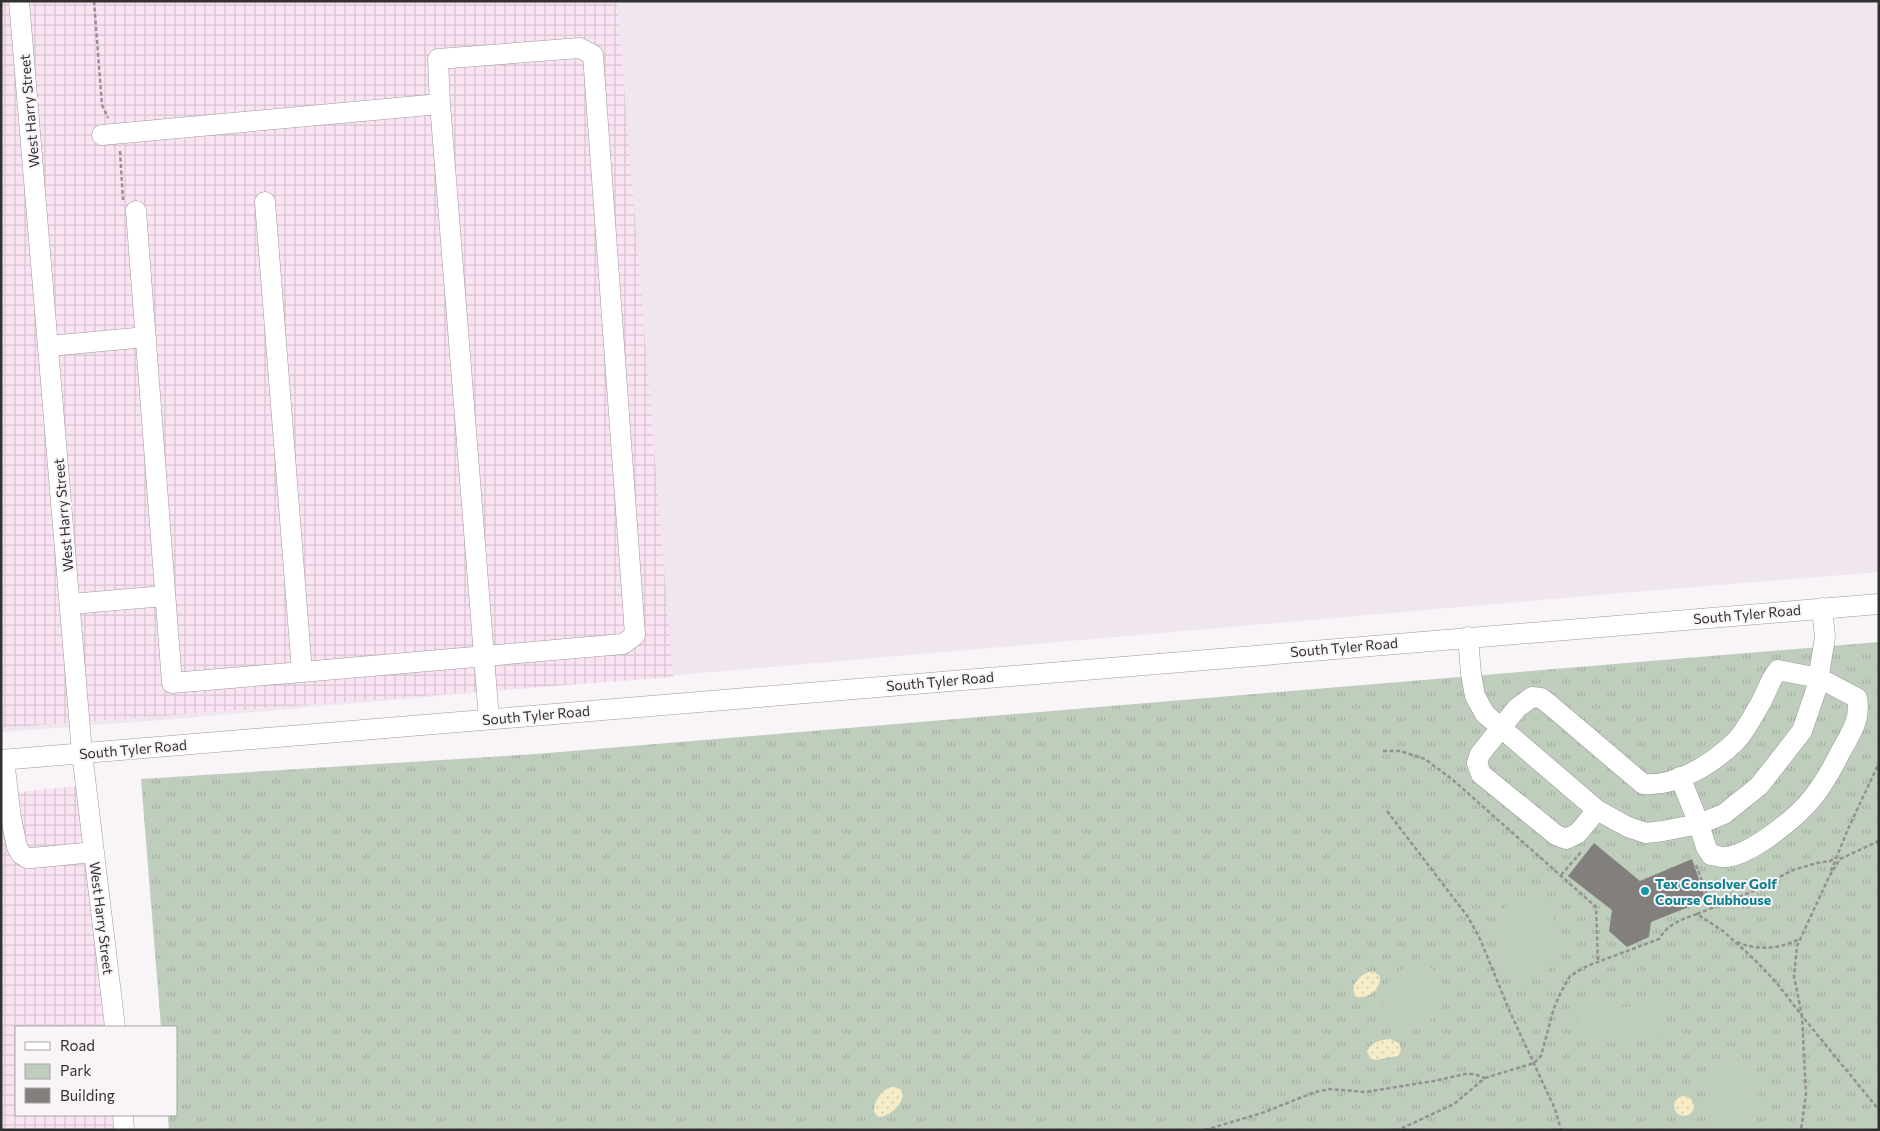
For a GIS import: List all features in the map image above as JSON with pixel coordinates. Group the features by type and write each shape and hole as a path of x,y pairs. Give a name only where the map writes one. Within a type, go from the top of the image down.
{"street":[{"name":"West Harry Street","path":"19,1 82,753 114,1026"},
{"path":"136,211 172,683 484,655 623,644 636,634 593,55 580,48 438,59 440,104 484,655 489,719"},
{"path":"102,135 440,104"},
{"path":"265,202 302,672"},
{"path":"48,346 146,337"},
{"path":"70,604 165,596"},
{"name":"South Tyler Road","path":"3,760 1879,604"},
{"path":"1468,637 1475,696 1485,714 1597,810 1628,827 1646,833 1699,824 1724,814 1759,786 1802,731 1818,687 1825,636 1822,608"},
{"path":"1597,810 1578,833 1566,839 1556,835 1481,774 1477,763 1480,754 1517,708 1532,697 1541,698 1643,784 1654,785 1680,777 1707,763 1736,741 1761,702 1770,679 1778,670 1819,678 1857,698 1859,711 1854,729 1830,772 1808,803 1769,838 1737,854 1723,857 1711,855 1706,847 1680,777"},
{"path":"3,760 6,819 21,854 27,858 94,852"},
{"path":"123,1116 124,1130"}],"path":[{"path":"1383,750 1400,750 1425,759 1460,786 1596,907 1598,962"},
{"path":"1801,1130 1806,1094 1802,1016 1794,976 1797,946 1879,763"},
{"path":"1387,810 1468,917 1555,1109 1561,1130"},
{"path":"1829,877 1840,859 1879,841"},
{"path":"1398,1130 1454,1104 1485,1078 1534,1063 1542,1056 1554,1008 1570,976 1587,966 1659,939 1672,924 1751,892 1793,870 1830,861 1836,857"},
{"path":"1695,863 1712,908"},
{"path":"1697,914 1723,931 1776,982 1879,1110"},
{"path":"1733,941 1748,947 1766,948 1786,944 1801,938"},
{"path":"1205,1130 1262,1112 1315,1092 1330,1089 1365,1092 1434,1082 1465,1074 1474,1074 1485,1078"}],"shaded area":[{"path":"1,1 1879,1 1879,572 162,720 1,732"},
{"path":"1,1 617,1 673,677 1,728"},
{"path":"86,785 111,1026 15,1026 15,1116 120,1116 122,1130 1,1130 1,794"}],"green space":[{"path":"1879,642 1879,1130 169,1130 168,1116 178,1116 178,1026 161,1026 141,779 536,754"},
{"path":"1522,896 1539,899 1545,904 1553,917 1558,934 1559,950 1557,959 1548,970 1539,974 1523,974 1510,968 1501,958 1496,944 1496,929 1499,915 1508,904"},
{"path":"1879,904 1879,947 1872,936 1870,926"},
{"path":"1414,964 1428,966 1438,973 1442,983 1443,996 1439,1008 1432,1018 1421,1026 1406,1028 1396,1026 1385,1015 1383,999 1385,991 1394,975"},
{"path":"1653,1002 1661,1005 1666,1014 1665,1027 1656,1036 1615,1042 1589,1038 1579,1029 1579,1015 1590,1005 1601,1004 1628,1007"},
{"path":"1731,1060 1749,1070 1754,1079 1758,1100 1754,1121 1750,1130 1710,1130 1707,1122 1706,1101 1711,1079 1723,1063"}],"sand":[{"path":"1373,971 1380,976 1376,989 1365,997 1356,997 1354,988 1357,980 1364,974"},
{"path":"1390,1039 1399,1043 1401,1050 1398,1056 1375,1060 1370,1058 1367,1051 1371,1045"},
{"path":"891,1087 902,1091 901,1102 885,1116 878,1117 874,1112 876,1100 884,1091"},
{"path":"1684,1096 1691,1099 1694,1106 1691,1113 1684,1116 1677,1113 1674,1106 1677,1099"}],"building":[{"name":"Tex Consolver Golf Course Clubhouse","path":"1594,843 1640,881 1692,859 1706,900 1651,922 1649,937 1627,947 1609,931 1612,910 1568,876"}],"place":[{"name":"Tex Consolver Golf Course Clubhouse","path":"1645,891"}]}
